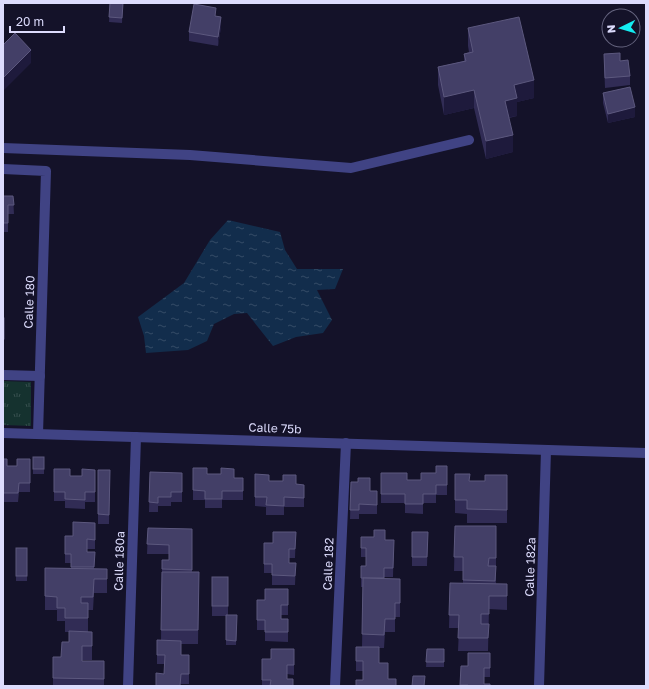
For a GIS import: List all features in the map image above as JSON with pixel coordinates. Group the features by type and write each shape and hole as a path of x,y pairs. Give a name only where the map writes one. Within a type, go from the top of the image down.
{"street":[{"path":"3,148 190,155 351,168 469,140"},
{"name":"Calle 180","path":"3,169 46,171 38,434"},
{"path":"3,375 40,376"},
{"name":"Calle 75b","path":"3,433 646,453"},
{"name":"Calle 180a","path":"128,686 136,437"},
{"name":"Calle 182","path":"335,686 346,443"},
{"name":"Calle 182a","path":"539,686 546,450"}],"green space":[{"path":"3,381 31,382 31,426 3,425"}],"water":[{"path":"228,220 280,232 285,250 297,269 343,269 335,289 317,290 332,320 323,333 296,337 273,346 247,313 234,314 214,324 207,341 188,350 146,353 144,336 138,317 184,283 210,240"}],"building":[{"path":"110,3 123,3 122,18 109,17"},
{"path":"194,4 216,8 215,16 221,17 218,37 189,32"},
{"path":"519,17 534,80 514,85 517,98 505,101 513,135 486,141 474,90 444,97 438,67 466,61 464,54 473,52 468,28"},
{"path":"15,33 31,50 3,78 3,45"},
{"path":"620,53 620,61 628,60 630,76 605,78 604,54"},
{"path":"630,87 635,107 608,114 603,93"},
{"path":"3,196 13,196 14,205 8,205 8,223 3,223"},
{"path":"4,318 4,339 3,339"},
{"path":"33,457 44,457 44,469 33,469"},
{"path":"3,459 7,459 7,466 17,466 17,459 30,459 30,483 19,483 18,493 3,493"},
{"path":"436,466 447,466 447,485 436,485 436,494 423,494 423,504 405,504 405,494 381,494 381,473 407,473 407,480 421,480 421,473 436,473"},
{"path":"193,468 207,468 207,474 221,474 221,468 234,469 234,478 243,478 243,491 222,491 222,499 205,499 205,491 193,490"},
{"path":"54,469 70,469 70,476 82,476 82,469 95,470 95,492 85,492 85,500 65,499 65,492 54,492"},
{"path":"98,470 110,470 109,515 98,514"},
{"path":"150,472 182,473 182,492 171,492 171,497 158,497 158,503 149,502"},
{"path":"255,474 269,475 269,481 283,481 283,475 296,475 296,484 304,485 304,498 284,497 284,506 266,505 267,497 255,497"},
{"path":"455,474 470,474 469,481 485,481 485,475 507,475 507,510 467,509 467,500 455,500"},
{"path":"358,478 370,478 370,491 377,491 377,505 359,504 359,510 350,510 351,482 358,482"},
{"path":"73,522 95,523 95,540 87,539 87,552 95,552 94,567 71,567 71,554 65,554 65,536 73,536"},
{"path":"455,526 496,526 496,558 489,558 488,566 496,566 495,581 463,580 463,557 454,557"},
{"path":"148,528 192,529 192,570 162,569 162,560 169,560 169,545 147,544"},
{"path":"374,530 385,530 385,540 394,540 393,568 384,568 384,578 361,578 361,566 366,566 366,548 361,548 361,537 374,537"},
{"path":"273,532 296,532 295,549 289,549 289,563 296,563 295,576 272,575 272,564 264,564 264,543 273,543"},
{"path":"412,532 428,532 427,557 412,557"},
{"path":"16,548 27,548 27,576 16,576"},
{"path":"45,568 107,569 107,579 94,579 93,597 81,597 81,603 88,603 88,618 65,618 65,608 57,608 57,597 45,596"},
{"path":"162,572 199,572 198,630 161,630"},
{"path":"212,577 228,577 228,606 212,606"},
{"path":"363,578 400,579 400,603 395,603 395,619 385,619 384,635 362,634"},
{"path":"450,583 507,584 507,596 489,596 489,614 481,614 481,624 489,624 488,638 458,638 459,615 449,615"},
{"path":"265,589 288,589 288,605 281,605 281,619 288,619 288,632 265,632 265,620 257,620 257,600 265,600"},
{"path":"226,615 237,615 236,641 226,640"},
{"path":"69,631 92,632 92,646 82,646 82,661 104,661 104,679 53,678 53,657 61,657 62,642 69,642"},
{"path":"157,640 181,641 181,655 189,655 189,674 181,674 180,686 156,686 156,673 164,674 165,655 157,655"},
{"path":"356,647 379,647 379,663 388,663 388,679 396,679 396,686 356,686 356,680 363,680 363,661 356,661"},
{"path":"271,649 294,649 294,665 287,665 287,679 293,679 293,686 270,686 271,680 262,680 262,659 271,659"},
{"path":"427,649 444,649 444,662 426,662"},
{"path":"468,653 490,653 490,668 484,668 484,684 490,684 490,686 460,685 461,666 468,666"},
{"path":"413,676 425,676 424,686 412,686"}]}
